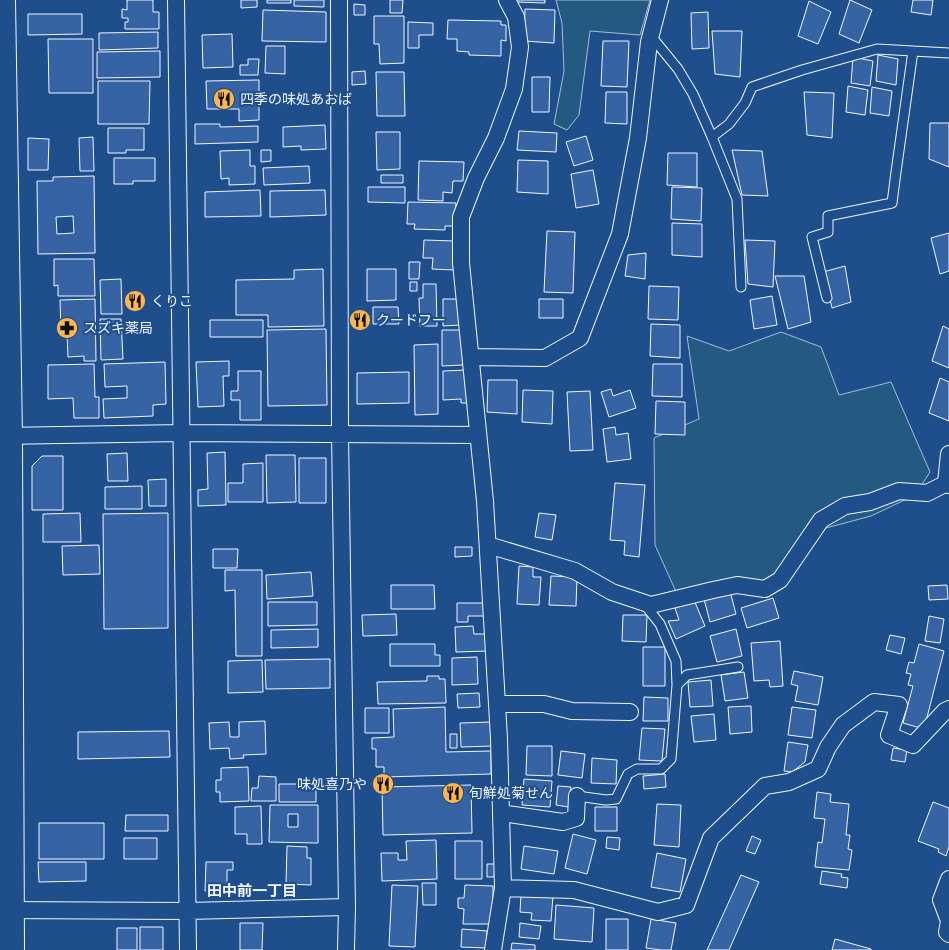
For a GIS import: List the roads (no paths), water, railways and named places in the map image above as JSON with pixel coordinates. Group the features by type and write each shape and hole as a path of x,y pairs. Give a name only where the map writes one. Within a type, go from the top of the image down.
{"street":[{"path":"3,0 6,910 12,950"},
{"path":"176,0 188,950"},
{"path":"339,0 340,434 346,950"},
{"path":"493,950 503,888 497,704 485,501 460,263 461,217 476,178 496,138 514,89 520,47 516,17 508,0"},
{"path":"471,357 545,358 580,338 620,234 638,138 651,36 660,0"},
{"path":"5,436 182,433 478,435"},
{"path":"488,545 575,571 612,592 650,605 737,585 765,589 780,580 821,520 845,506 870,502 899,491 928,493 948,484 949,454"},
{"path":"503,888 574,890 658,912 686,905 711,838 765,786 789,782 818,768 828,747 843,725 874,702 898,705 889,735 913,745 949,709"},
{"path":"497,704 544,704 572,711 630,712"},
{"path":"501,813 563,822 576,818 577,796"},
{"path":"949,879 941,900 948,921 947,932 949,934"},
{"path":"6,910 188,911 347,907"}],"lane":[{"path":"651,36 678,69 693,94 737,199 741,287"},
{"path":"712,137 729,124 744,103 752,86 877,49 949,53"},
{"path":"827,298 812,236 828,232 828,216 892,203 913,51"},
{"path":"577,796 606,800 616,799 628,774 638,769 661,769 671,759 678,685 676,660 660,624 644,603"},
{"path":"678,685 688,675 738,667"}],"place":[{"name":"四季の味処あおば","path":"224,99"},
{"name":"くりこ","path":"135,301"},
{"name":"クードフー","path":"360,320"},
{"name":"スズキ薬局","path":"67,328"},
{"name":"味処喜乃や","path":"383,784"},
{"name":"旬鮮処菊せん","path":"453,793"}],"district":[{"name":"田中前一丁目","path":"252,891"}]}
